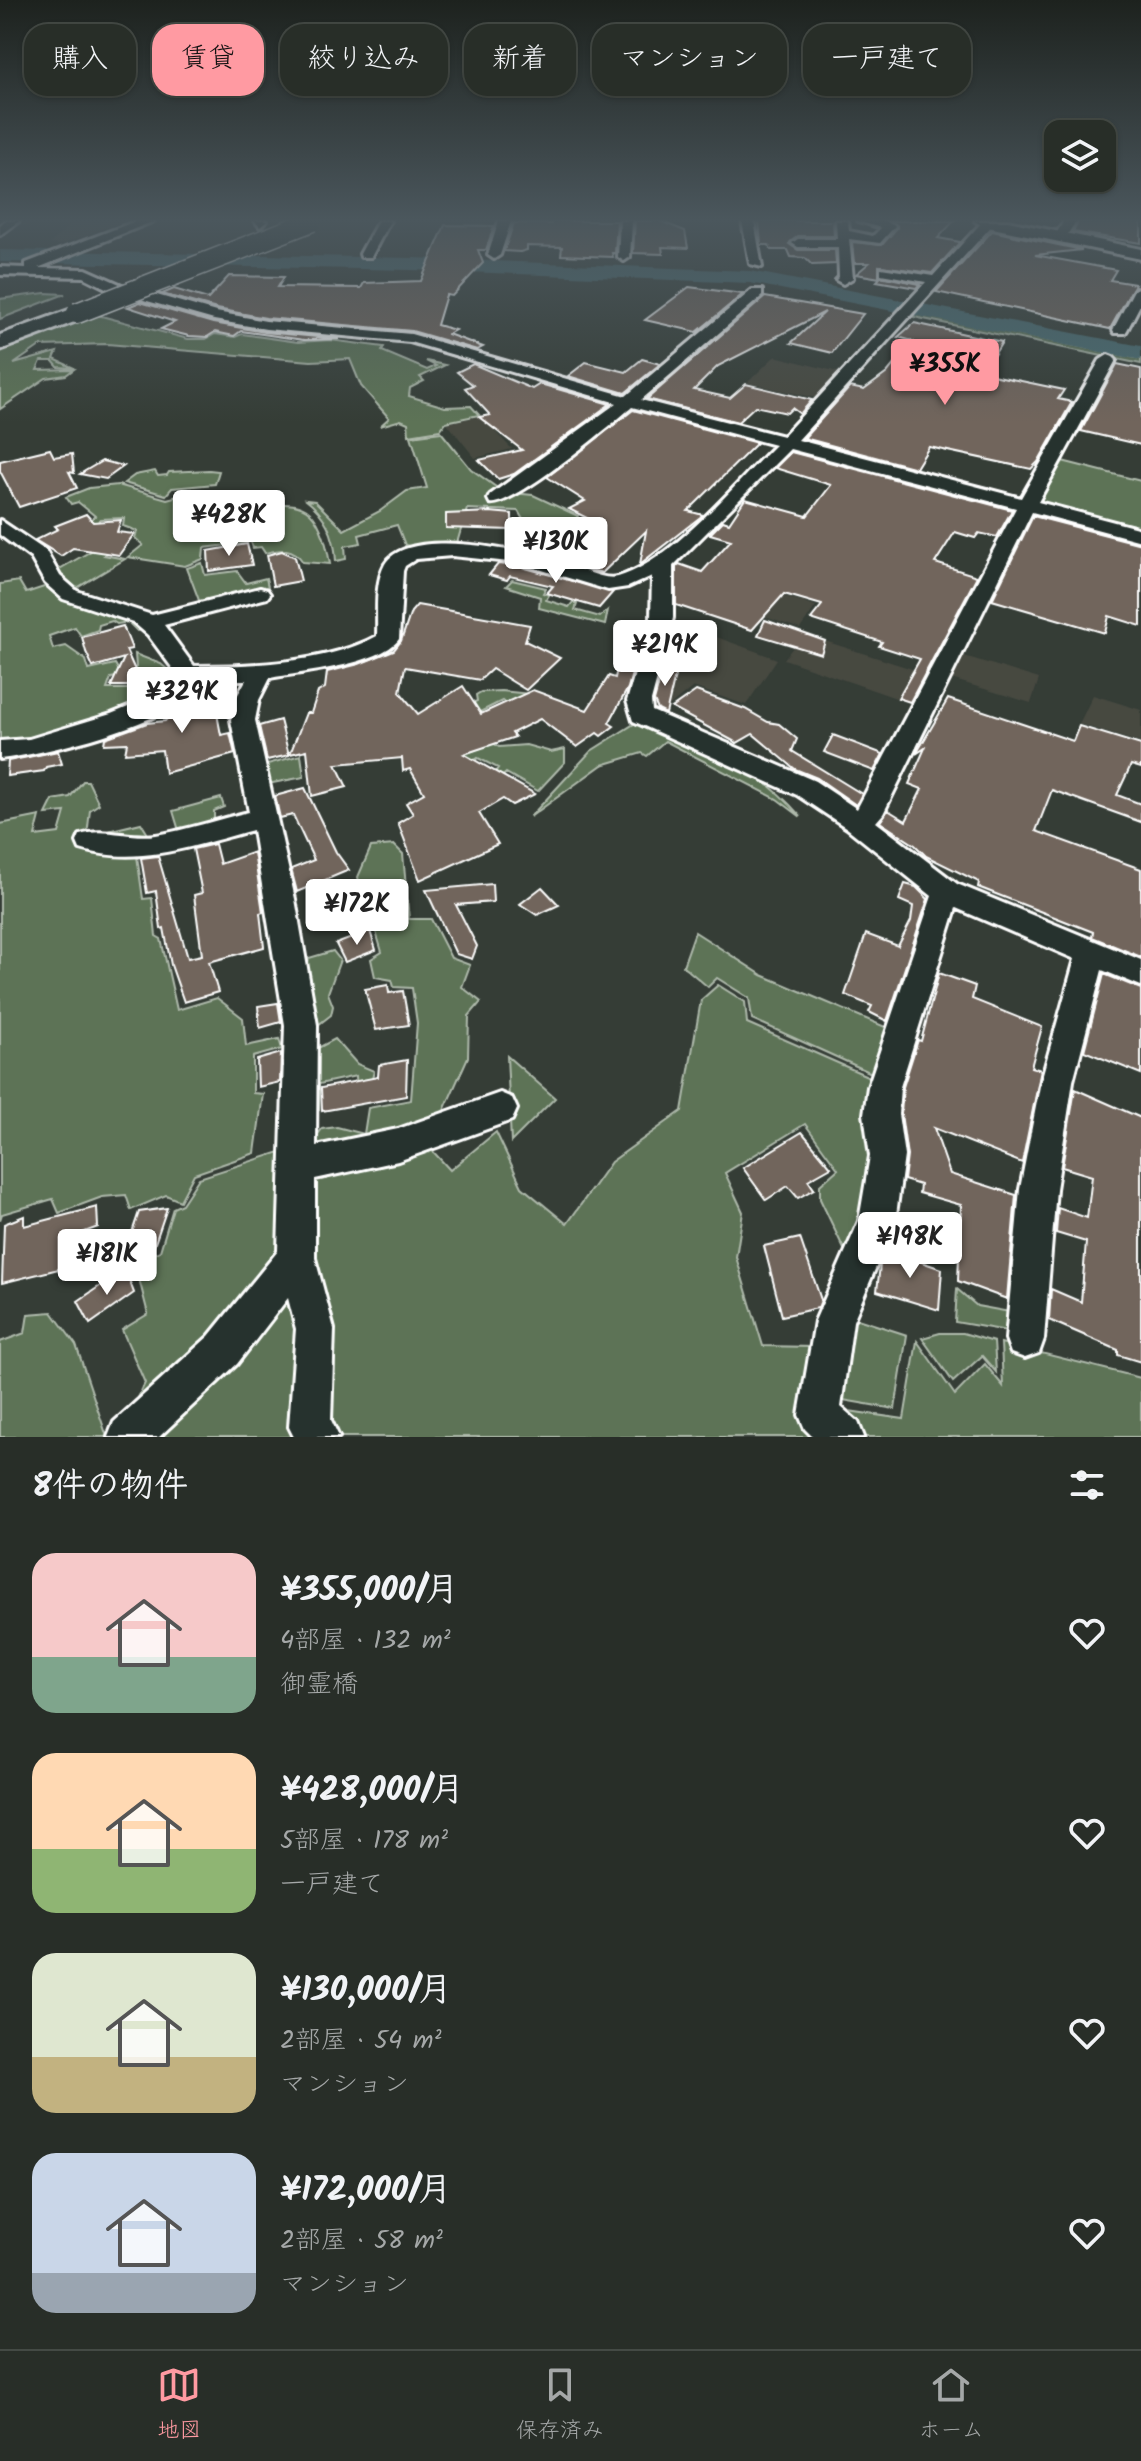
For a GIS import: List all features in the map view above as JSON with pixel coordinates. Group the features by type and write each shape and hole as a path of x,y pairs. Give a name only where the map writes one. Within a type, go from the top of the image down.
{"highway":[{"path":"0,343 121,288"},
{"path":"0,328 67,310 127,288"}],"street":[{"path":"117,288 184,310 266,325 411,338 628,401 1141,535"},
{"path":"188,673 261,673 367,651 388,639 393,569 400,559 416,553 453,549 530,557 608,584 621,583 663,564 787,442 928,288"},
{"path":"1120,330 1141,290"},
{"path":"497,499 544,469 757,293"},
{"path":"856,821 870,814 1026,506 1108,360"},
{"path":"0,526 39,555 52,579 70,595 95,605 114,607 148,623 188,673"},
{"path":"663,564 662,618 639,701 641,715 806,788 856,821 947,892 1141,973"},
{"path":"148,623 260,594"},
{"path":"0,750 29,747 119,720 171,698 188,673"},
{"path":"261,673 247,700 243,720 281,899 301,1025 296,1258 315,1329 310,1427 318,1437"},
{"path":"90,842 135,847 158,845 262,818"},
{"path":"843,1437 819,1415 834,1321 877,1222 887,1156 881,1114 884,1087 947,892"},
{"path":"1025,1339 1038,1189 1051,1112 1092,952"},
{"path":"299,1166 398,1145 500,1109"},
{"path":"129,1437 223,1350 296,1258"}],"shaded area":[{"path":"775,356 842,373 816,398 747,383"},
{"path":"480,416 512,449 475,458 447,423"},
{"path":"715,574 816,606 800,629 699,594"},
{"path":"672,621 777,659 746,705 693,687 660,714 652,708 650,697"},
{"path":"803,634 934,676 919,706 784,659"},
{"path":"961,655 1039,679 1031,703 948,678"},
{"path":"1093,695 1141,710 1141,743 1079,724"}],"green space":[{"path":"45,293 65,294 0,319 0,299"},
{"path":"90,313 188,339 206,339 215,334 235,337 242,334 298,342 330,340 384,347 382,351 427,370 436,366 426,361 445,365 420,377 424,381 410,388 409,396 445,407 471,406 479,415 446,422 440,430 409,435 408,423 401,420 380,426 389,418 361,386 350,359 311,361 107,344 40,346 14,364 57,352 54,359 74,368 58,367 53,361 41,361 37,370 74,369 66,375 46,378 0,409 0,346"},
{"path":"916,314 1141,359 1141,364 914,317"},
{"path":"441,432 471,469 503,492 533,495 578,516 569,531 557,533 563,541 555,545 535,540 518,511 467,509 457,543 420,548 405,545 397,525 359,535 361,543 345,546 346,559 336,561 328,527 319,512 306,500 315,501 344,530 380,511 407,491 427,488 411,436"},
{"path":"1062,461 1141,481 1141,530 1039,504"},
{"path":"155,471 158,476 169,472 219,471 215,484 172,488 166,495 124,483 135,475"},
{"path":"118,485 167,499 186,494 211,496 213,504 236,507 290,504 303,508 314,518 323,536 330,564 303,562 295,553 286,550 265,553 261,547 253,548 251,542 204,548 203,559 185,566 128,557 143,545 135,538 137,531 123,526 124,518 86,523 95,516 78,502 71,504 66,497 89,488"},
{"path":"93,550 108,550 104,555 125,559 75,589 58,580 56,571"},
{"path":"202,563 205,575 237,571 246,583 266,578 268,587 200,603 187,568"},
{"path":"512,580 546,588 543,593 549,595 546,600 569,607 573,602 577,604 575,610 600,617 608,610 605,625 539,608 540,597 506,586"},
{"path":"19,581 26,593 50,585 113,610 149,629 137,631 128,622 117,624 112,621 81,636 75,627 49,636 53,649 66,646 86,660 89,670 115,664 122,676 111,678 107,689 142,689 150,673 131,671 136,667 135,654 161,664 176,677 165,691 133,710 62,733 0,746 0,584"},
{"path":"481,692 530,694 519,703 526,713 521,716 502,701 440,732 457,757 493,743 499,747 526,745 551,752 565,749 565,762 538,791 506,773 492,786 487,783 498,768 478,758 459,771 441,760 431,718 455,705 462,708 477,701 476,695"},
{"path":"642,719 747,770 784,798 801,817 777,799 665,741 647,756 642,753 602,765 530,817 591,751"},
{"path":"301,755 304,777 262,785 260,766"},
{"path":"83,781 88,781 99,804 90,810 87,836 141,823 157,849 137,856 143,899 152,898 156,936 161,939 177,1010 217,998 243,1018 246,1046 279,1039 282,1049 253,1057 253,1093 263,1094 255,1153 194,1174 180,1201 166,1195 131,1210 126,1195 102,1197 59,1213 53,1199 2,1214 0,1220 0,824 40,816 35,836 59,833 65,812 46,814 53,800 70,797"},
{"path":"221,798 224,807 214,811 214,824 180,834 173,811"},
{"path":"394,845 403,854 409,919 431,919 451,958 470,965 462,987 481,1002 469,1016 468,1057 428,1146 450,1170 496,1132 522,1187 567,1224 611,1162 682,1111 701,1000 718,985 745,1002 747,1023 874,1079 876,1174 851,1264 820,1199 820,1185 838,1169 805,1124 725,1173 743,1212 736,1257 763,1346 813,1347 835,1409 904,1419 917,1341 955,1395 985,1364 1003,1386 1001,1343 1141,1378 1141,1437 145,1437 301,1249 309,1146 322,1129 337,1127 364,1134 368,1108 411,1100 417,1023 412,988 394,987 392,980 375,977 371,959 382,952 374,925 386,921 380,900 364,900 358,877 371,847"},
{"path":"695,932 762,975 890,1029 876,1075 752,1019 749,998 717,978 708,987 683,966"},
{"path":"333,951 340,960 328,993 333,1006 331,1015 318,1025 304,981 309,958"},
{"path":"335,1039 357,1064 374,1071 370,1087 357,1090 356,1076 319,1084 319,1110 311,1108 318,1048"},
{"path":"507,1056 555,1098 511,1142"},
{"path":"286,1150 288,1254 219,1341 130,1415 145,1383 122,1330 148,1314 135,1263 160,1251 173,1208 182,1204 199,1178"},
{"path":"957,1289 977,1306 1010,1312 1013,1332 955,1322"},
{"path":"52,1312 76,1345 107,1437 0,1437 0,1342 25,1333 28,1314"},
{"path":"848,1316 907,1335 895,1409 837,1399"},
{"path":"940,1333 963,1333 994,1342 996,1372 982,1356 953,1382 922,1338"}],"building":[{"path":"218,288 459,288 452,296 446,295 437,325 455,330 448,334 483,347 477,350 412,331 266,318 162,294 174,289 208,299"},
{"path":"688,288 743,294 697,332 645,320"},
{"path":"940,288 1133,288 1110,329 936,292"},
{"path":"765,297 863,314 832,353 791,343 825,312 718,366 694,390 730,398 746,384 812,400 800,414 792,408 787,413 755,406 738,422 647,399"},
{"path":"140,302 213,323 339,339 304,340 241,331 234,336 215,332 207,337 189,336 161,329 175,322 128,307"},
{"path":"914,323 1002,342 983,373 1064,390 1058,399 1072,402 1031,469 929,447 916,468 804,438 850,387 864,390 887,373 913,341 898,337"},
{"path":"642,359 660,364 625,393 568,376 586,362 626,372"},
{"path":"473,364 532,389 540,384 610,404 514,474 498,479 479,460 522,450 479,417 490,415 465,388 473,385 457,372"},
{"path":"1117,364 1141,369 1141,445 1081,431"},
{"path":"633,410 757,443 688,511 703,515 640,564 646,531 602,573 547,556 571,537 567,535 593,521 569,509 585,501 547,477"},
{"path":"50,449 54,457 72,454 74,473 69,472 77,488 19,507 0,471 0,461"},
{"path":"791,452 1012,510 997,537 979,533 975,538 955,532 935,563 977,576 910,702 898,698 920,659 879,646 882,642 811,619 822,605 784,594 752,630 676,605 676,567 679,564 702,572 731,540 710,534 723,521 729,523 745,499 807,516 831,485 775,468"},
{"path":"102,461 124,466 106,479 80,474"},
{"path":"86,514 93,522 121,520 117,532 134,534 119,555 73,548 61,556 35,540 58,529 55,526"},
{"path":"446,514 512,514 512,530 446,528"},
{"path":"1033,516 1141,544 1141,626 1109,616 1105,633 992,600"},
{"path":"247,544 252,565 209,571 208,551"},
{"path":"282,551 295,557 301,581 273,586 267,555"},
{"path":"498,564 518,566 613,592 599,608 547,593 553,586 510,576 507,580 489,575"},
{"path":"417,605 530,625 525,641 560,658 526,690 492,669 480,680 405,667 400,692 418,714 463,686 481,714 533,690 587,710 609,676 615,678 618,665 634,666 628,688 609,723 614,726 601,736 597,733 577,747 540,719 512,733 515,737 464,754 535,794 512,805 503,799 479,813 498,844 420,880 398,823 413,814 406,803 424,793 410,769 403,771 402,758 336,764 347,787 312,796 307,750 290,754 306,713 311,713 318,692 325,688 327,672 394,650"},
{"path":"765,620 825,641 821,654 758,635"},
{"path":"123,626 132,649 126,650 142,686 111,686 124,658 93,667 86,652 82,637"},
{"path":"664,665 677,667 666,714 658,710 654,701"},
{"path":"696,691 779,724 797,739 792,751 862,794 856,805 817,778 795,769 753,734 737,743 672,708"},
{"path":"191,692 213,692 221,735 230,733 235,754 165,773 162,750 125,753 127,743 104,744 105,738 147,723 165,721"},
{"path":"948,699 1073,741 1079,726 1141,745 1141,768 1131,765 1117,795 1141,804 1141,822 1052,790 1036,831 1141,869 1141,957 1092,937 1093,932 978,887 979,882 926,856 880,822 888,810 906,821 922,789 909,784 925,748 916,754"},
{"path":"280,720 289,755 267,760 259,726"},
{"path":"833,735 883,754 874,771 824,752"},
{"path":"58,751 62,764 46,767 44,771 7,776 8,761"},
{"path":"305,788 336,852 349,870 297,892 291,869 314,860 293,815 280,818 275,796"},
{"path":"215,844 220,864 254,852 263,912 260,913 264,947 209,962 218,992 184,1002 171,965 164,928 161,929 156,891 147,893 141,858 158,856 188,958 202,955 194,895 202,893 193,849"},
{"path":"492,884 493,902 456,905 477,946 472,959 456,954 426,890"},
{"path":"905,884 916,887 928,899 887,1021 869,1012 872,1006 845,995 866,934 898,946 911,921 913,906 899,900"},
{"path":"542,887 559,905 537,915 520,904"},
{"path":"370,931 376,950 345,962 336,944"},
{"path":"939,973 975,986 972,999 1042,1027 1031,1067 1041,1070 1022,1163 934,1128 950,1174 1016,1195 1007,1299 958,1281 961,1205 919,1193 920,1185 904,1180 907,1156 901,1114 903,1087 918,1040 921,1041"},
{"path":"1104,974 1141,989 1141,1074 1084,1051"},
{"path":"388,985 389,993 403,991 409,1025 376,1030 365,989"},
{"path":"278,1003 281,1022 260,1028 258,1006"},
{"path":"281,1053 280,1082 258,1087 257,1060"},
{"path":"407,1060 406,1096 322,1111 321,1088 378,1077 379,1065"},
{"path":"1075,1089 1141,1118 1141,1362 1118,1355 1118,1350 1049,1320 1051,1289 1081,1302 1086,1242 1056,1233 1058,1208 1087,1218 1092,1176 1062,1167"},
{"path":"802,1132 831,1167 808,1180 814,1189 798,1198 788,1186 766,1200 743,1168"},
{"path":"97,1207 98,1227 82,1233 79,1264 2,1283 4,1224 24,1216 24,1226"},
{"path":"167,1208 154,1246 127,1247 139,1212"},
{"path":"800,1238 821,1300 818,1308 782,1316 764,1246"},
{"path":"886,1250 942,1269 939,1310 877,1291 880,1265"},
{"path":"125,1269 134,1293 90,1324 78,1301"}],"waterway":[{"path":"807,288 1141,353"}]}
